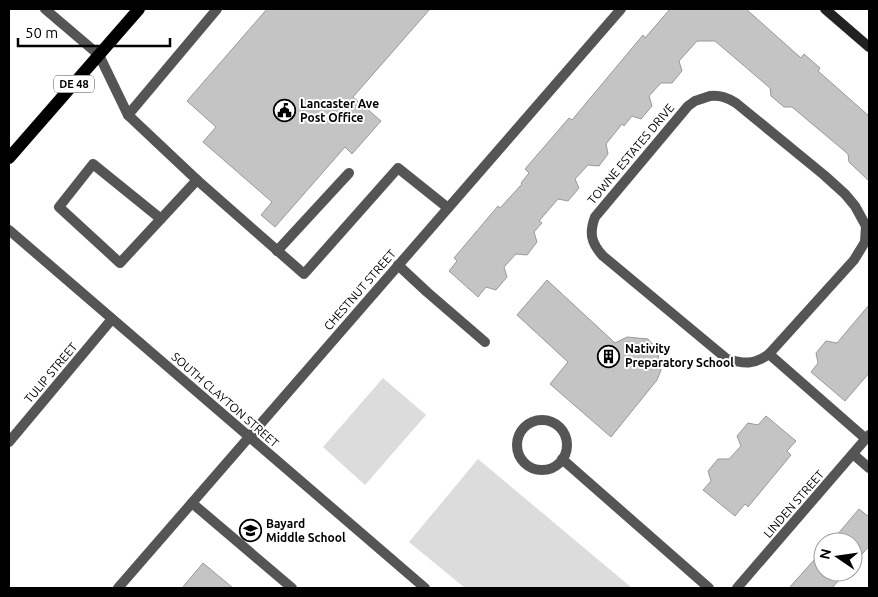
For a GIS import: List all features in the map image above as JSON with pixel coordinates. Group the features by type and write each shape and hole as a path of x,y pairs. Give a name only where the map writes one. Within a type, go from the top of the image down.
{"main road":[{"name":"DE 48","path":"9,158 138,9"}],"street":[{"path":"45,9 99,54 128,115 197,180 304,274 398,168 448,208"},
{"path":"128,115 217,9"},
{"name":"CHESTNUT STREET","path":"118,588 621,9"},
{"path":"825,9 869,47"},
{"name":"TOWNE ESTATES DRIVE","path":"710,96 728,98 736,103 816,169 850,199 860,212 866,226 865,242 854,260 769,354 756,362 737,362 727,359 603,256 593,242 592,226 595,217 602,208 688,106 695,101 710,96"},
{"path":"161,219 93,164 59,207 120,263 161,219 197,180"},
{"path":"278,251 349,173"},
{"name":"SOUTH CLAYTON STREET","path":"9,230 425,588"},
{"path":"398,265 485,342"},
{"name":"TULIP STREET","path":"10,437 112,319"},
{"path":"769,354 868,437"},
{"path":"534,420 552,421 562,429 566,437 567,446 562,459 554,467 544,470 535,469 527,465 521,459 518,451 517,442 520,431 526,424 534,420"},
{"name":"LINDEN STREET","path":"737,588 868,437"},
{"path":"853,454 869,468"},
{"path":"562,459 709,588"},
{"path":"192,503 292,588"}],"shaded area":[{"path":"383,378 426,415 365,485 323,447"},
{"path":"478,459 632,588 465,588 409,542"}],"building":[{"name":"Lancaster Ave Post Office","path":"267,9 430,9 353,97 381,121 352,154 345,147 275,227 261,215 272,202 203,142 216,127 187,101"},
{"path":"670,9 746,9 801,58 804,54 820,68 818,71 869,116 869,181 849,162 848,154 792,107 784,107 771,96 770,88 715,41 697,41 679,61 682,71 672,83 661,83 649,96 652,106 641,119 632,116 624,126 622,124 606,144 608,154 599,166 588,165 575,179 579,188 568,201 558,199 539,221 542,223 534,232 537,242 527,255 516,254 504,267 507,277 496,290 486,287 478,297 449,271 457,261 454,258 498,206 500,208 522,184 529,173 525,169 569,118 572,120 643,35 645,38"},
{"name":"Nativity Preparatory School","path":"547,280 615,343 627,337 648,339 657,349 661,370 657,380 611,437 550,384 568,362 517,315"},
{"path":"869,305 869,373 845,401 811,372 818,363 816,353 826,341 837,343"},
{"path":"766,416 796,441 787,451 791,455 748,507 745,504 735,516 703,490 711,481 708,471 718,459 729,459 741,446 737,436 748,423 758,425"},
{"path":"859,509 869,517 869,546 863,553 863,532 839,532"},
{"path":"813,561 813,582 837,582 832,588 789,588"},
{"path":"203,563 233,588 182,588"}],"place":[{"name":"Lancaster Ave Post Office","path":"284,111"},
{"name":"Nativity Preparatory School","path":"609,356"},
{"name":"Bayard Middle School","path":"250,531"}]}
